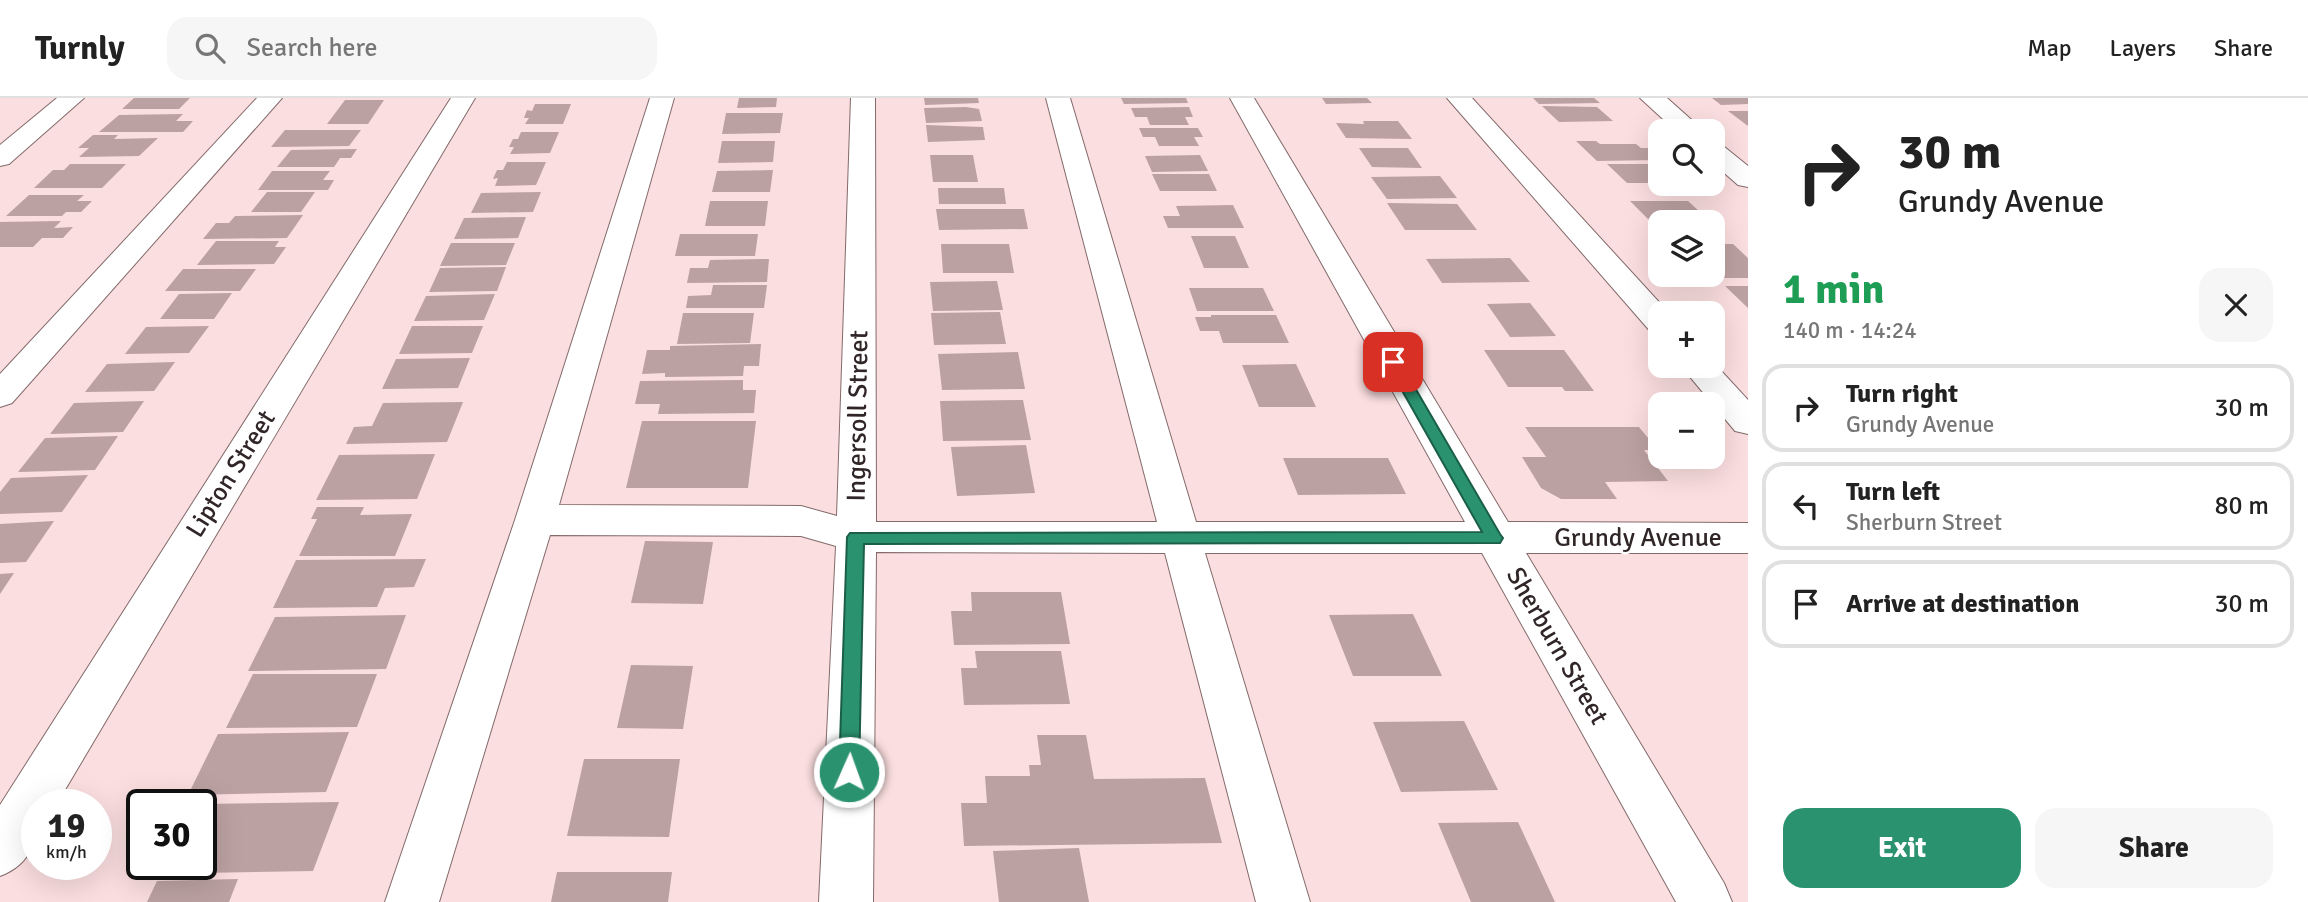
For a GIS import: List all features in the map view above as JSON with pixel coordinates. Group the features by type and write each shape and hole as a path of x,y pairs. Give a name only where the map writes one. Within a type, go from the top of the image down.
{"street":[{"path":"0,158 72,98"},
{"path":"0,394 270,98"},
{"name":"Lipton Street","path":"0,850 463,98"},
{"path":"412,902 535,520 662,98"},
{"name":"Ingersoll Street","path":"846,902 856,537 863,98"},
{"path":"1058,98 1283,902"},
{"name":"Sherburn Street","path":"1241,98 1705,902"},
{"path":"1459,98 1648,309"},
{"path":"1652,98 1677,119"},
{"path":"1725,160 1748,179"},
{"path":"1709,378 1748,422"},
{"name":"Grundy Avenue","path":"535,520 801,521 856,537 1748,538"}],"building":[{"path":"134,98 190,98 179,109 122,109"},
{"path":"739,98 777,98 776,107 737,108"},
{"path":"924,98 978,98 979,103 925,105"},
{"path":"1121,98 1186,98 1188,103 1124,104"},
{"path":"1322,98 1367,98 1372,103 1326,104"},
{"path":"1533,98 1594,98 1600,103 1539,104"},
{"path":"1712,98 1748,98 1748,104 1721,105"},
{"path":"345,100 384,100 368,124 327,124"},
{"path":"535,104 571,104 563,124 525,124 529,118 524,118 527,110 532,111"},
{"path":"1542,106 1597,107 1613,121 1559,122"},
{"path":"1189,107 1193,117 1185,117 1189,125 1150,125 1147,117 1135,117 1131,108"},
{"path":"924,108 979,109 982,121 926,123"},
{"path":"1728,111 1748,111 1748,126"},
{"path":"726,113 783,113 780,133 722,134"},
{"path":"183,114 176,121 193,121 183,132 99,132 119,115"},
{"path":"1363,121 1398,121 1412,139 1346,138 1336,123 1364,124"},
{"path":"926,125 983,127 985,140 928,142"},
{"path":"1139,128 1198,128 1203,137 1194,137 1199,146 1159,146 1155,137 1143,137"},
{"path":"285,130 361,130 349,146 271,147"},
{"path":"521,132 559,132 550,153 510,154 514,147 509,147 513,139 518,139"},
{"path":"93,135 118,135 114,139 158,138 139,156 79,157 89,148 78,148"},
{"path":"722,141 775,141 773,162 718,163"},
{"path":"1576,141 1636,144 1641,148 1648,148 1648,160 1597,161"},
{"path":"1359,148 1408,148 1422,168 1372,167"},
{"path":"357,149 351,158 340,158 334,167 277,167 291,150"},
{"path":"930,155 973,155 978,182 933,182"},
{"path":"1200,155 1208,171 1152,172 1145,156"},
{"path":"507,162 546,162 536,185 495,186 498,178 493,179 497,170 503,170"},
{"path":"70,164 126,164 102,188 34,188 53,170 64,170"},
{"path":"1607,164 1648,164 1648,183 1627,183"},
{"path":"773,170 770,192 712,192 717,171"},
{"path":"272,171 330,171 323,180 334,180 328,190 258,190"},
{"path":"1152,174 1209,174 1217,191 1160,191"},
{"path":"1440,176 1457,198 1387,199 1371,177"},
{"path":"938,188 1004,188 1006,204 939,204"},
{"path":"267,192 315,192 301,212 251,212"},
{"path":"541,192 533,212 471,213 481,193"},
{"path":"29,195 84,195 77,201 92,201 81,212 66,212 62,216 6,216"},
{"path":"710,201 768,201 765,226 705,226"},
{"path":"1630,201 1688,201 1698,210 1648,210 1648,219"},
{"path":"1387,203 1457,204 1477,230 1405,230"},
{"path":"1233,205 1244,228 1168,228 1163,216 1180,216 1176,206"},
{"path":"936,209 1024,209 1028,229 939,230"},
{"path":"303,215 287,238 203,239 216,223 229,223 235,216"},
{"path":"526,217 518,238 454,239 464,218"},
{"path":"61,221 54,228 73,227 63,238 42,238 33,247 0,247 0,222"},
{"path":"680,234 758,234 755,256 675,256"},
{"path":"1191,236 1235,236 1249,268 1204,268"},
{"path":"216,241 279,241 275,247 286,247 274,264 197,265"},
{"path":"451,243 515,243 506,265 440,266"},
{"path":"941,244 1009,244 1014,273 943,273"},
{"path":"1725,244 1733,244 1748,258 1748,278 1725,278"},
{"path":"1510,258 1530,282 1442,283 1426,259"},
{"path":"769,259 767,282 687,283 690,268 708,268 710,260"},
{"path":"506,267 497,291 429,292 440,268"},
{"path":"183,269 256,269 240,291 165,291"},
{"path":"997,281 1003,310 933,311 930,282"},
{"path":"713,285 767,285 764,308 686,308 688,296 711,295"},
{"path":"1725,286 1748,286 1748,308"},
{"path":"1189,288 1263,288 1274,311 1197,311"},
{"path":"232,293 214,319 160,319 179,294"},
{"path":"495,294 484,320 414,321 426,296"},
{"path":"1530,303 1556,336 1510,337 1487,304"},
{"path":"1000,312 1006,344 934,345 931,313"},
{"path":"683,313 754,313 750,343 677,344"},
{"path":"1276,315 1289,343 1223,343 1219,331 1200,331 1195,317"},
{"path":"209,326 189,353 125,354 146,327"},
{"path":"412,326 483,326 472,353 399,354"},
{"path":"761,344 759,366 744,366 743,376 665,377 665,373 642,374 647,350 670,350 670,346"},
{"path":"1484,350 1564,350 1594,391 1565,391 1562,387 1508,387"},
{"path":"1018,352 1025,389 942,390 938,354"},
{"path":"470,358 458,388 382,389 396,359"},
{"path":"175,362 154,391 85,392 107,364"},
{"path":"1296,364 1316,407 1259,407 1242,365"},
{"path":"743,380 743,390 756,390 754,413 658,414 660,404 635,404 640,381"},
{"path":"1023,400 1031,440 943,441 940,401"},
{"path":"144,401 123,432 50,434 74,403"},
{"path":"463,402 447,442 346,444 354,427 372,426 383,403"},
{"path":"642,421 756,421 748,488 626,488"},
{"path":"1525,427 1639,427 1648,438 1648,450 1644,450 1648,455 1648,469 1659,469 1668,481 1605,482 1617,499 1561,499 1541,488 1522,457 1546,457"},
{"path":"118,436 95,470 18,472 45,438"},
{"path":"1026,445 1035,493 957,496 951,447"},
{"path":"435,454 417,499 316,500 339,455"},
{"path":"1283,458 1388,458 1406,494 1298,495"},
{"path":"88,475 62,512 0,514 0,492 11,478"},
{"path":"317,507 364,507 360,515 412,514 395,556 299,556 317,519 311,519"},
{"path":"54,521 26,562 0,563 0,524"},
{"path":"645,541 713,542 703,604 631,603"},
{"path":"426,559 414,587 385,588 377,607 273,608 296,560"},
{"path":"14,573 0,594 0,574"},
{"path":"971,592 1061,592 1070,644 954,645 951,611 972,611"},
{"path":"1413,614 1442,676 1353,676 1329,615"},
{"path":"406,615 386,669 248,671 275,617"},
{"path":"975,651 1061,651 1070,704 964,705 961,668 977,668"},
{"path":"631,665 693,666 683,729 617,728"},
{"path":"253,674 377,674 357,727 226,728"},
{"path":"1464,721 1498,790 1401,792 1373,722"},
{"path":"349,732 326,792 217,794 217,789 191,789 218,734"},
{"path":"1037,735 1086,735 1094,779 1205,778 1222,843 964,846 961,803 987,803 985,776 1030,776 1029,765 1041,765"},
{"path":"584,759 680,759 669,837 567,836"},
{"path":"339,802 313,871 217,873 217,804"},
{"path":"1518,822 1555,902 1471,902 1438,823"},
{"path":"1079,848 1089,902 999,902 993,851"},
{"path":"557,872 672,872 668,902 551,902"},
{"path":"238,879 229,902 147,902 157,881"}],"route":[{"path":"849,772 856,537 1494,538 1393,362"}]}
